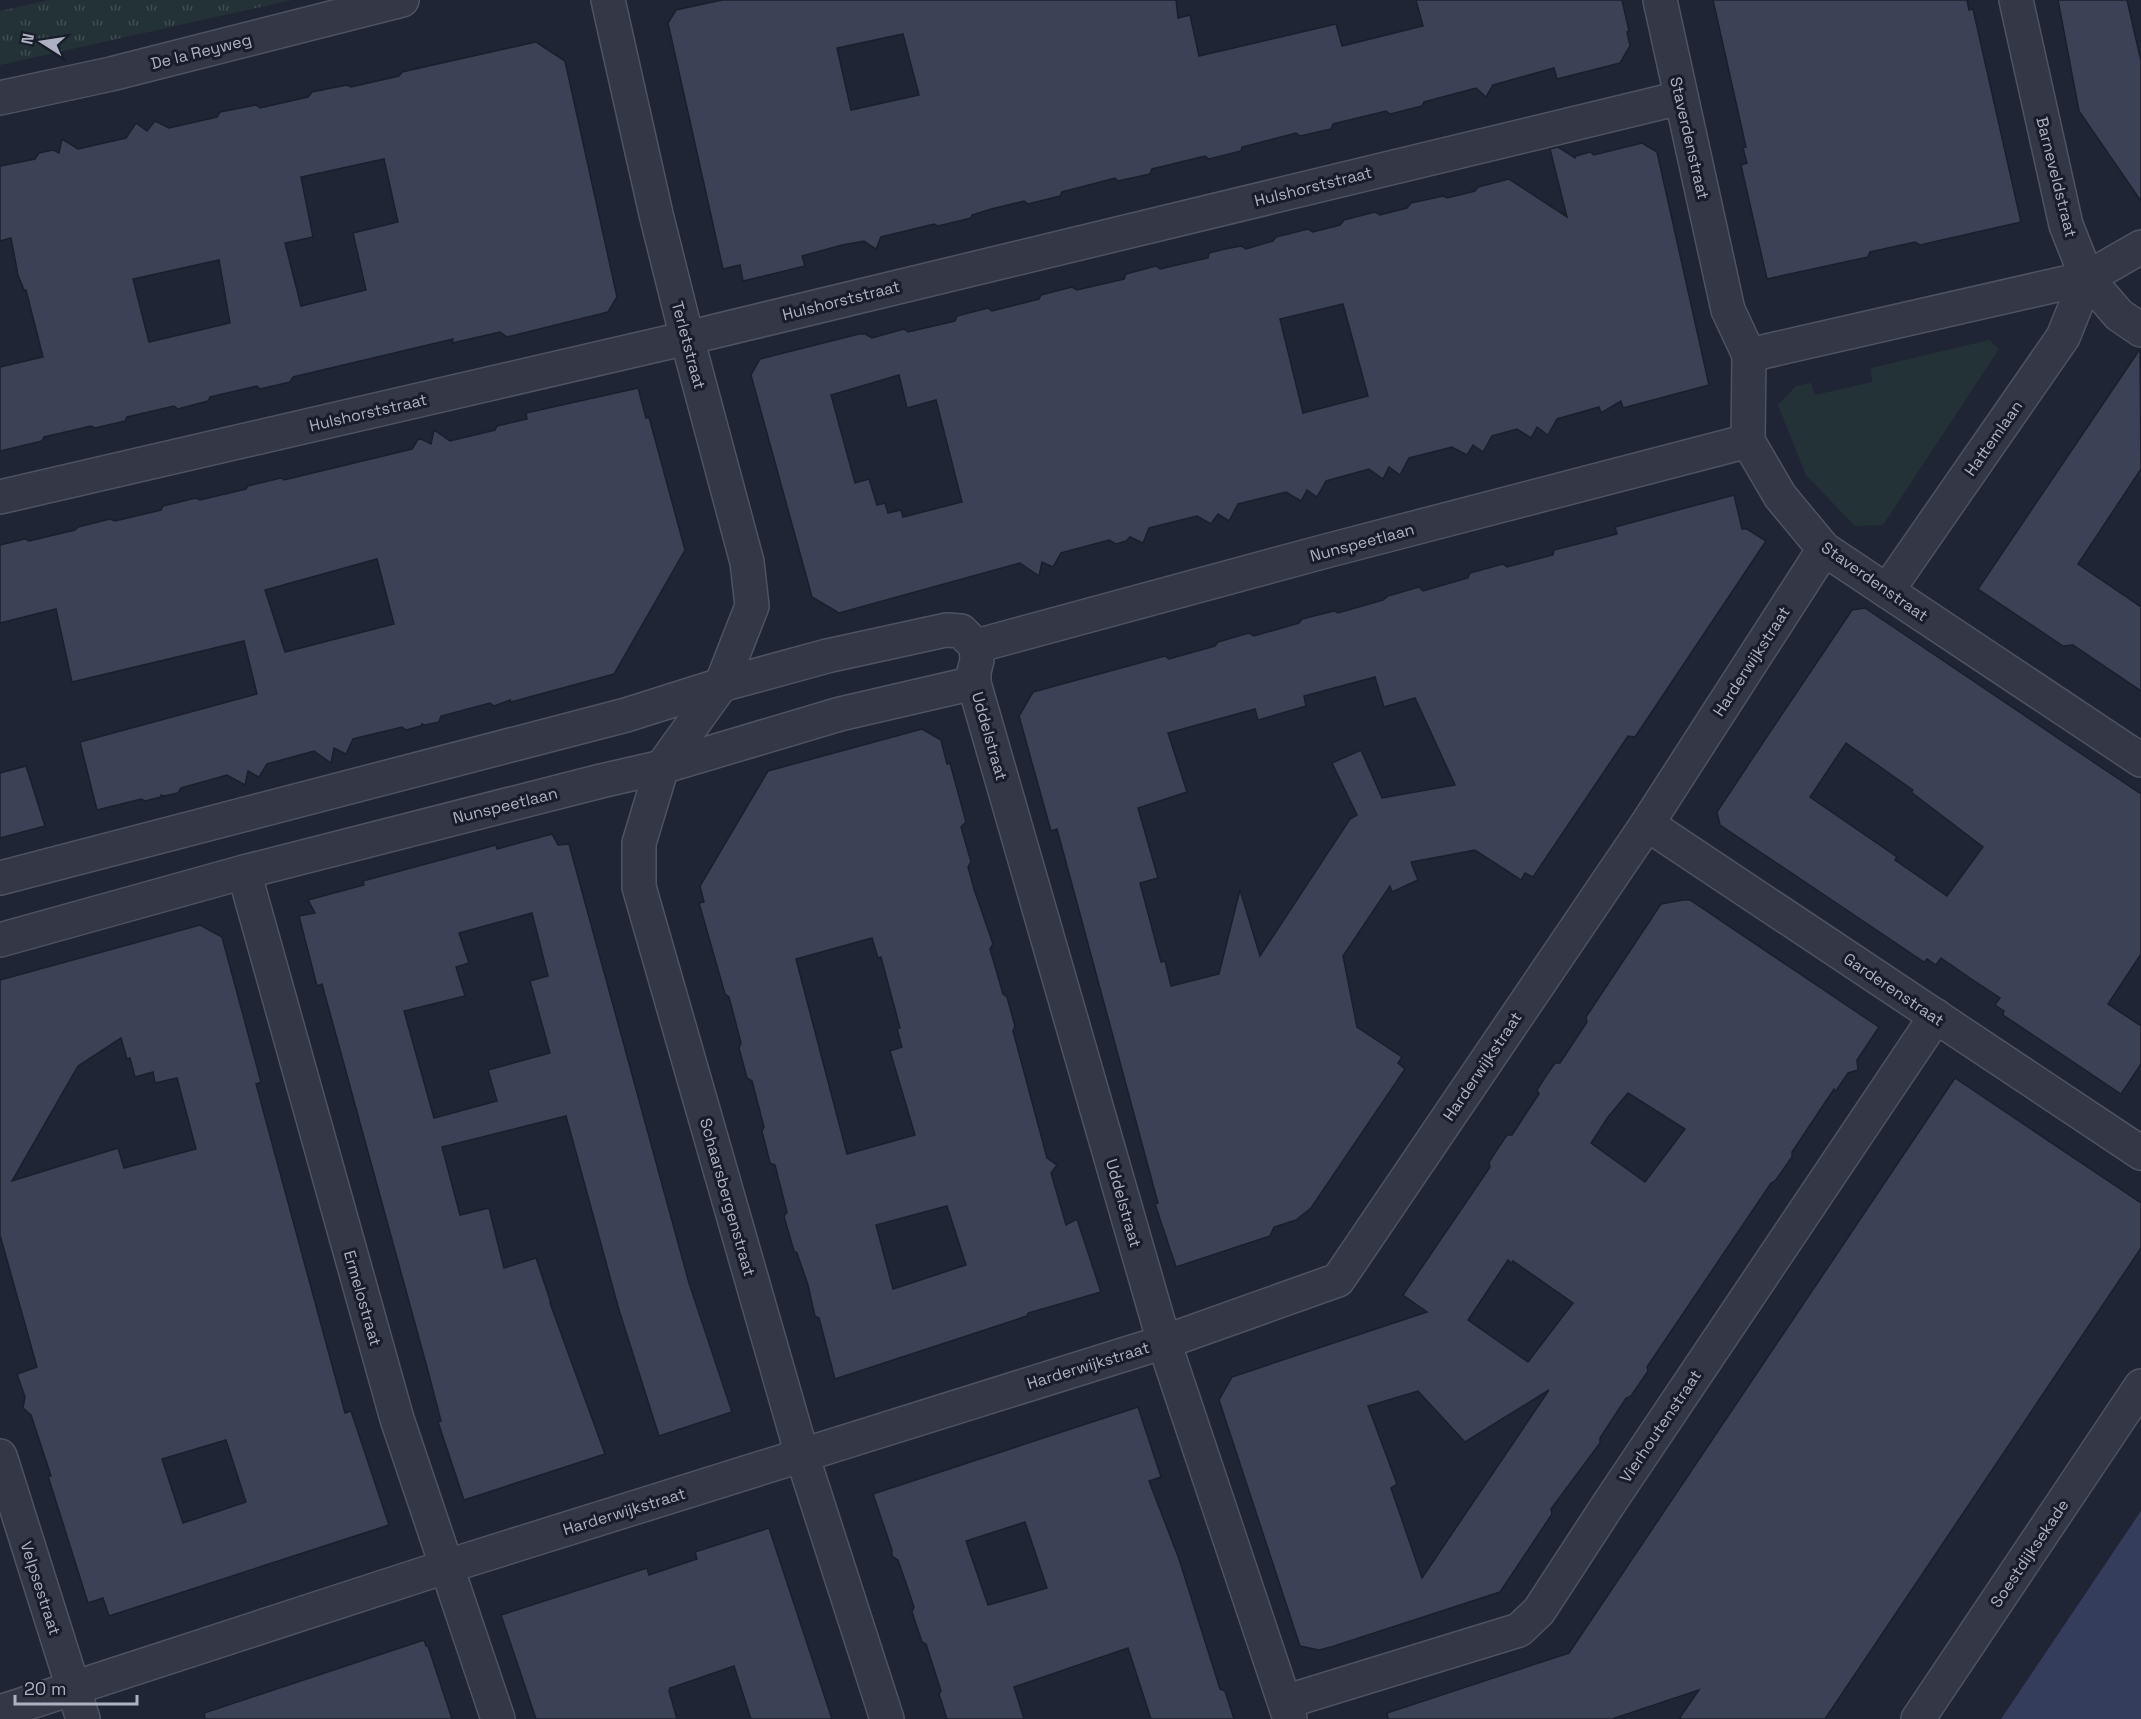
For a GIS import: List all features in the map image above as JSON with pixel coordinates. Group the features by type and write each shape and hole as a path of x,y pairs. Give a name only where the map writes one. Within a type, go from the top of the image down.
{"street":[{"name":"Terletstraat","path":"608,0 656,214 749,573 752,606 720,685"},
{"name":"Staverdenstraat","path":"1660,0 1728,310 1749,355 1748,441 1780,496 1824,549 2141,760"},
{"name":"Barneveldstraat","path":"2016,0 2066,225 2087,278 2119,315 2141,330"},
{"name":"De la Reyweg","path":"0,98 111,74 397,1"},
{"name":"Hulshorststraat","path":"0,497 687,338 1680,98"},
{"path":"1749,355 2087,278 2141,247"},
{"name":"Hattemlaan","path":"1887,591 2063,337 2087,278"},
{"name":"Nunspeetlaan","path":"976,646 1326,551 1748,441"},
{"name":"Harderwijkstraat","path":"0,1712 448,1566 1164,1342 1338,1280 1647,824 1824,549"},
{"path":"0,878 626,715 720,685 827,656 946,630 961,631 976,646 974,683"},
{"name":"Nunspeetlaan","path":"0,940 244,872 662,767 840,714 974,683"},
{"name":"Uddelstraat","path":"974,683 1164,1342 1287,1710"},
{"name":"Schaarsbergenstraat","path":"720,685 662,767 639,843 639,887 802,1455 887,1719"},
{"name":"Garderenstraat","path":"1647,824 2141,1153"},
{"name":"Ermelostraat","path":"244,872 397,1419 498,1719"},
{"name":"Vierhoutenstraat","path":"1287,1710 1520,1630 1539,1611 1936,1016"},
{"name":"Soestdijksekade","path":"1918,1719 2141,1386"},
{"name":"Velpsestraat","path":"0,1456 83,1719"}],"green space":[{"path":"49,0 292,0 0,65 0,11"},
{"path":"1989,340 1999,349 1883,525 1855,526 1806,475 1778,405 1796,386 1811,383 1815,395 1872,382 1871,368"}],"water":[{"path":"2141,1511 2141,1719 2001,1719"}],"building":[{"path":"722,0 1176,0 1178,18 1190,15 1199,56 1336,24 1342,46 1423,26 1416,0 1622,0 1630,46 1620,63 1557,79 1554,68 1493,85 1486,97 1476,88 1424,102 1422,106 1390,114 1386,111 1333,124 1331,129 1300,136 1296,133 1242,147 1241,151 1209,159 1205,156 1152,169 1150,174 1118,181 1115,178 1062,192 1060,196 1028,204 1024,201 972,215 971,218 881,237 876,249 864,241 842,245 802,256 805,266 743,281 740,265 723,269 668,23 676,10","holes":["903,34 919,95 851,110 837,48"]},
{"path":"1713,0 1967,0 1969,10 1973,9 2021,222 1920,245 1915,242 1870,252 1868,257 1767,279 1741,165 1747,163 1743,148 1746,147"},
{"path":"2058,0 2127,0 2141,61 2141,201 2079,111"},
{"path":"536,42 565,61 617,297 608,312 507,337 500,332 452,343 453,339 293,377 290,382 260,389 257,386 210,397 208,401 178,409 174,406 127,417 125,421 44,437 42,441 0,451 0,367 43,357 26,290 18,275 11,238 0,241 0,166 35,159 39,153 53,150 59,153 62,139 78,149 126,138 136,123 147,131 155,121 169,128 217,117 220,112 256,105 260,108 308,97 312,92 347,85 351,87 399,76 402,72","holes":["384,159 398,222 353,233 366,290 301,306 285,243 313,237 301,177","219,260 230,323 149,342 133,279"]},
{"path":"1642,143 1657,152 1709,385 1623,408 1621,401 1601,413 1599,407 1557,419 1548,435 1537,427 1531,438 1517,429 1492,436 1483,452 1473,445 1467,455 1452,447 1409,458 1400,475 1389,467 1383,479 1369,469 1326,481 1317,497 1307,490 1301,501 1286,492 1238,504 1229,521 1218,514 1211,524 1197,516 1149,528 1143,543 1130,537 1116,544 1109,540 1061,553 1053,567 1042,562 1039,576 1020,563 839,613 812,597 751,375 760,359 859,334 872,338 904,329 908,332 955,321 957,316 988,308 992,311 1039,299 1041,295 1072,287 1077,290 1124,279 1126,274 1156,266 1160,269 1208,258 1209,253 1225,249 1241,246 1246,249 1273,241 1276,237 1308,229 1313,232 1340,225 1344,220 1375,212 1380,215 1407,208 1411,203 1443,196 1447,198 1509,179 1567,217 1550,149 1558,147 1575,158 1590,152 1594,155","holes":["1343,304 1368,396 1303,413 1280,319","899,375 907,408 936,400 962,502 903,517 901,510 888,513 885,503 877,505 869,479 855,483 831,395"]},
{"path":"2140,349 2141,469 2078,564 2141,607 2141,691 2073,645 2063,646 1978,589"},
{"path":"638,388 646,418 649,417 685,550 614,674 511,702 510,700 494,706 490,703 441,716 439,722 422,724 406,730 402,727 353,739 346,754 334,748 331,763 314,751 267,764 259,777 248,771 245,785 227,775 181,788 178,793 97,810 80,742 257,694 244,641 72,682 56,609 0,623 0,545 25,539 29,541 110,519 115,521 161,510 163,506 196,498 200,500 281,478 284,480 412,449 419,438 431,444 434,430 450,441 495,430 497,426 527,419 526,413","holes":["377,559 394,624 285,652 265,590"]},
{"path":"1734,495 1742,529 1747,529 1766,541 1635,737 1628,736 1533,877 1525,873 1521,880 1475,850 1411,862 1418,880 1392,892 1390,886 1343,956 1357,1027 1402,1057 1398,1063 1405,1069 1311,1208 1296,1220 1274,1227 1270,1236 1176,1267 1155,1204 1158,1203 1057,829 1051,831 1019,716 1033,692 1165,656 1169,659 1215,646 1218,642 1249,633 1254,636 1299,623 1302,619 1334,611 1338,613 1419,587 1423,591 1468,578 1470,573 1503,564 1507,567 1553,555 1554,550 1617,534 1615,527","holes":["1375,677 1384,707 1415,698 1455,785 1382,798 1361,750 1332,763 1357,815 1350,819 1260,956 1240,890 1219,974 1171,986 1165,961 1161,962 1140,883 1158,878 1138,808 1187,792 1168,733 1255,709 1258,720 1306,706 1304,696"]},
{"path":"1865,608 2141,794 2141,954 2108,1004 2141,1026 2141,1064 2121,1094 2003,1015 2004,1011 1995,1005 2000,998 1941,958 1936,965 1927,959 1924,962 1720,825 1717,812 1852,610","holes":["1846,743 1913,790 1911,792 1983,847 1947,896 1895,860 1897,857 1810,797"]},
{"path":"922,729 941,740 947,764 950,763 966,822 961,827 971,862 968,867 993,944 990,949 1015,1026 1013,1031 1047,1158 1057,1165 1051,1173 1066,1225 1077,1219 1101,1292 1028,1313 1027,1316 835,1379 819,1318 815,1316 808,1285 787,1227 784,1216 787,1212 775,1165 770,1163 762,1131 764,1127 752,1081 747,1078 729,997 725,994 699,903 704,902 700,886 768,771","holes":["872,938 878,958 881,957 900,1028 897,1029 902,1047 890,1051 915,1135 847,1154 796,959","947,1206 966,1265 893,1289 876,1225"]},
{"path":"26,766 45,826 0,838 0,773"},
{"path":"552,834 558,845 569,844 689,1283 732,1412 659,1436 619,1310 566,1116 442,1147 460,1215 489,1208 504,1268 536,1258 605,1454 464,1500 438,1422 441,1421 428,1371 322,984 317,986 299,916 315,913 308,900 364,885 363,881 496,845 497,849","holes":["532,913 548,976 530,981 550,1053 488,1070 497,1101 434,1118 404,1011 465,996 456,967 469,963 459,933"]},
{"path":"1690,900 1879,1027 1857,1060 1858,1070 1848,1073 1836,1091 1834,1089 1792,1152 1792,1157 1775,1181 1771,1183 1647,1367 1648,1371 1631,1396 1626,1398 1600,1438 1600,1443 1551,1509 1552,1514 1500,1592 1331,1647 1319,1650 1300,1646 1219,1400 1232,1377 1427,1312 1403,1295 1490,1167 1489,1162 1507,1135 1512,1135 1539,1094 1537,1090 1546,1076 1555,1063 1560,1063 1587,1022 1586,1017 1661,904","holes":["1628,1093 1685,1129 1645,1182 1591,1143 1608,1117","1508,1260 1511,1263 1513,1261 1573,1303 1528,1362 1468,1320","1549,1390 1422,1578 1391,1488 1397,1484 1368,1406 1418,1391 1465,1442"]},
{"path":"200,925 222,937 261,1082 256,1084 345,1413 351,1411 389,1525 109,1616 103,1598 88,1603 31,1415 23,1408 25,1397 17,1374 37,1367 0,1235 0,980","holes":["121,1038 135,1077 153,1072 155,1083 177,1078 196,1149 124,1168 118,1148 12,1181 78,1066","226,1440 246,1502 183,1523 162,1459"]},
{"path":"1955,1078 2141,1203 2141,1248 1825,1719 1679,1719 1699,1690 1612,1719 1388,1719 1387,1713 1569,1653"},
{"path":"1138,1407 1161,1477 1149,1481 1179,1559 1220,1689 1225,1691 1234,1719 1151,1719 1128,1648 1014,1687 1024,1719 947,1719 926,1644 922,1642 912,1612 914,1607 898,1560 892,1556 873,1494","holes":["1025,1522 1047,1588 988,1605 966,1541"]},
{"path":"769,1528 832,1719 751,1719 734,1666 670,1688 677,1719 536,1719 501,1615 647,1568 649,1575 697,1559 695,1552"},
{"path":"424,1640 452,1719 205,1719 204,1713"}]}
